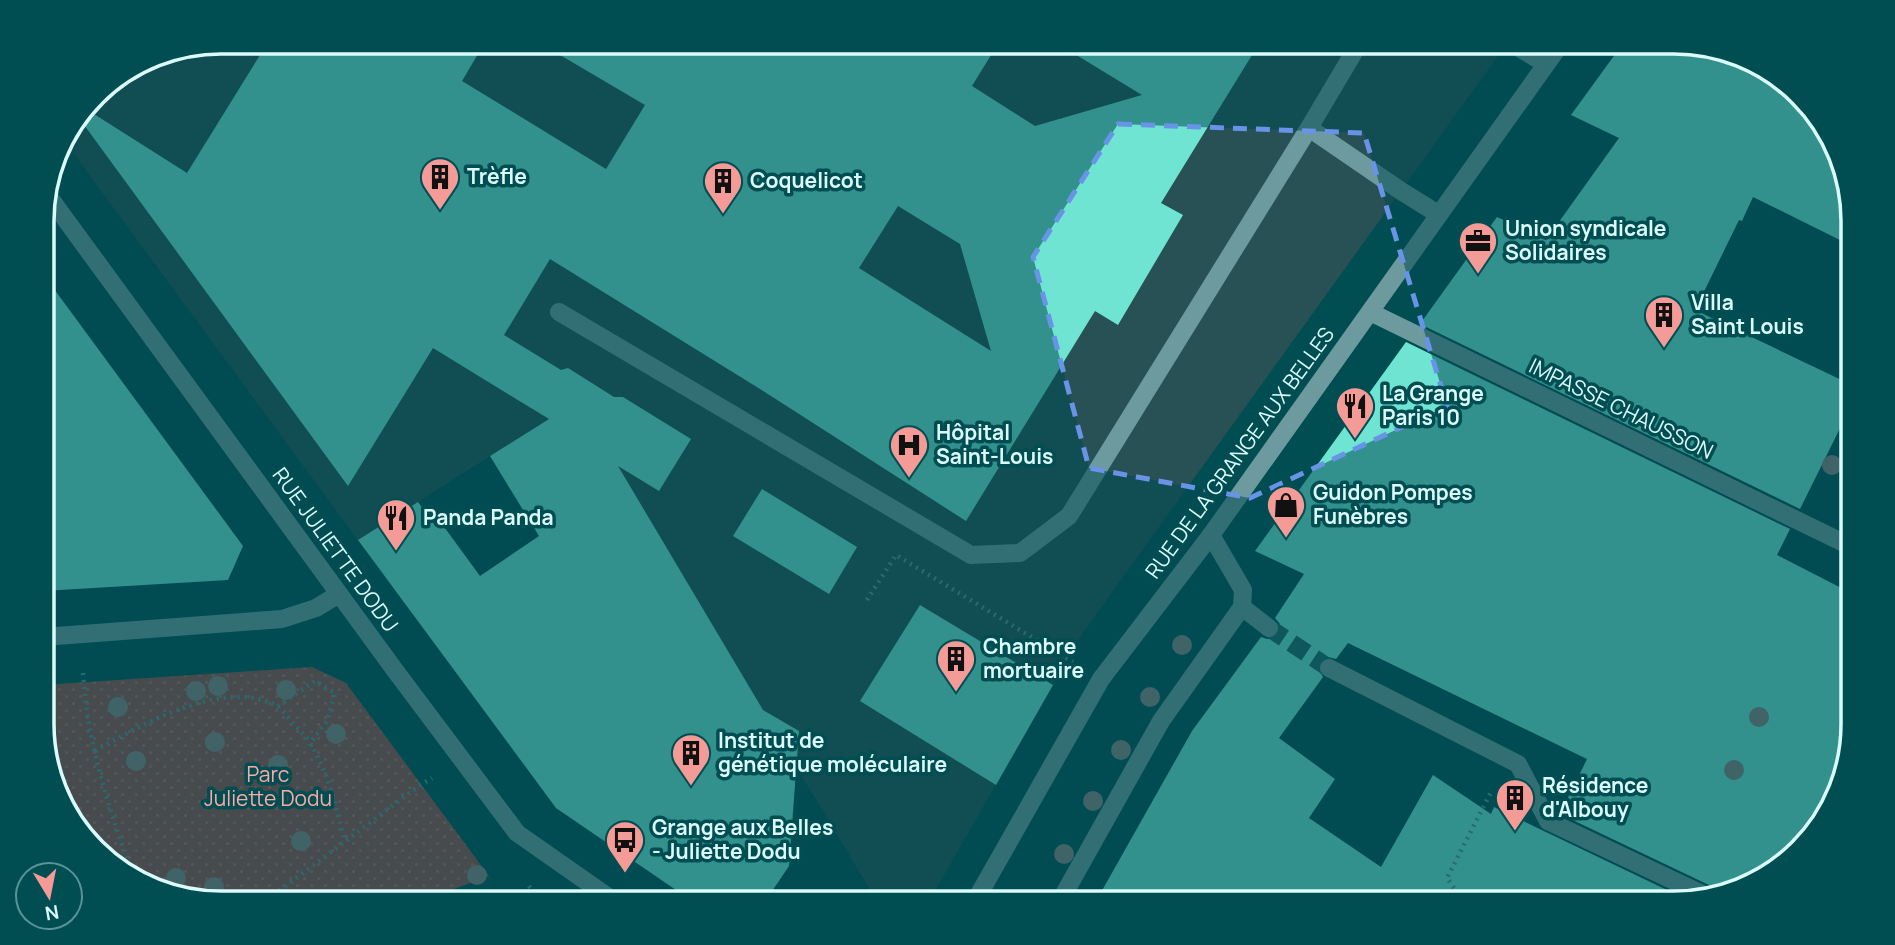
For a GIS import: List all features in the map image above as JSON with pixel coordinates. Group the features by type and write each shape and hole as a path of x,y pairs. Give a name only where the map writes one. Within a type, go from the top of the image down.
{"street":[{"path":"559,313 971,555 1020,552 1069,516 1310,128 1353,54"},
{"path":"1529,54 1546,64"},
{"name":"RUE DE LA GRANGE AUX BELLES","path":"981,890 1101,680 1211,535 1553,54"},
{"path":"1310,128 1438,214"},
{"name":"RUE JULIETTE DODU","path":"55,206 517,833 599,891"},
{"name":"IMPASSE CHAUSSON","path":"1370,312 1841,541"},
{"path":"1066,890 1161,721 1242,607 1243,590 1211,535"},
{"path":"54,636 282,619 316,608 339,594"},
{"path":"1242,607 1269,628"},
{"path":"1329,668 1518,764 1548,821 1693,889"}],"path":[{"path":"867,600 896,555 1101,680"},
{"path":"83,673 95,751 128,861"},
{"path":"278,706 315,681 335,693 327,721 310,743"},
{"path":"95,751 140,726 179,709 225,698 254,697 278,706 310,743 333,794 345,841"},
{"path":"1454,888 1447,878 1509,759"},
{"path":"277,891 432,778"}],"highlighted area":[{"path":"1118,124 1364,133 1447,406 1250,498 1089,468 1033,257"}],"shaded area":[{"name":"Hôpital Saint-Louis","path":"222,54 1499,54 1082,634 935,891 871,891 796,766 799,731 762,709 578,400 358,540 71,150 82,129 111,96 138,77 168,63"}],"green space":[{"name":"Parc Juliette Dodu","path":"312,667 346,683 489,876 449,891 222,891 168,882 138,868 103,842 77,807 60,767 54,723 54,684"}],"building":[{"path":"261,54 478,54 462,81 606,169 645,105 558,54 992,54 972,86 1035,126 1142,95 1075,54 1253,54 1161,203 1183,215 1118,325 1095,311 966,521 550,259 504,335 561,370 568,368 614,397 623,397 691,439 659,491 618,466 763,710 799,731 789,866 772,891 677,891 556,808 358,540 418,502 436,527 442,524 480,576 539,536 490,456 549,419 433,348 348,486 85,126 94,114 187,173","holes":["898,206 960,244 991,351 859,268"]},
{"path":"1615,54 1673,54 1717,60 1766,82 1799,111 1813,129 1835,178 1841,241 1753,197 1695,310 1841,380 1841,426 1800,509 1420,324 1497,217 1546,240 1619,138 1571,115"},
{"path":"55,290 243,546 228,580 54,590"},
{"path":"1406,342 1790,529 1777,555 1841,588 1841,723 1838,756 1832,777 1813,816 1784,849 1747,873 1711,886 1560,814 1587,759 1348,643 1336,659 1328,657 1319,662 1318,669 1323,677 1279,738 1335,779 1309,818 1381,867 1433,775 1491,814 1494,807 1667,890 1102,890 1192,731 1261,637 1273,639 1278,634 1280,624 1275,618 1304,574 1255,551"},
{"path":"762,489 857,547 829,594 733,536"},
{"name":"Chambre mortuaire","path":"920,605 1053,685 996,785 860,701"}],"tunnel":[{"path":"1269,628 1329,668"}],"place":[{"name":"Trèfle","path":"440,211"},
{"name":"Coquelicot","path":"723,215"},
{"name":"Union syndicale Solidaires","path":"1478,275"},
{"name":"Villa Saint Louis","path":"1664,349"},
{"name":"La Grange Paris 10","path":"1355,440"},
{"name":"Hôpital Saint-Louis","path":"909,479"},
{"name":"Guidon Pompes Funèbres","path":"1286,539"},
{"name":"Panda Panda","path":"396,552"},
{"name":"Chambre mortuaire","path":"956,693"},
{"name":"Institut de génétique moléculaire","path":"691,787"},
{"name":"Résidence d'Albouy","path":"1515,832"},
{"name":"Grange aux Belles - Juliette Dodu","path":"625,874"}]}
